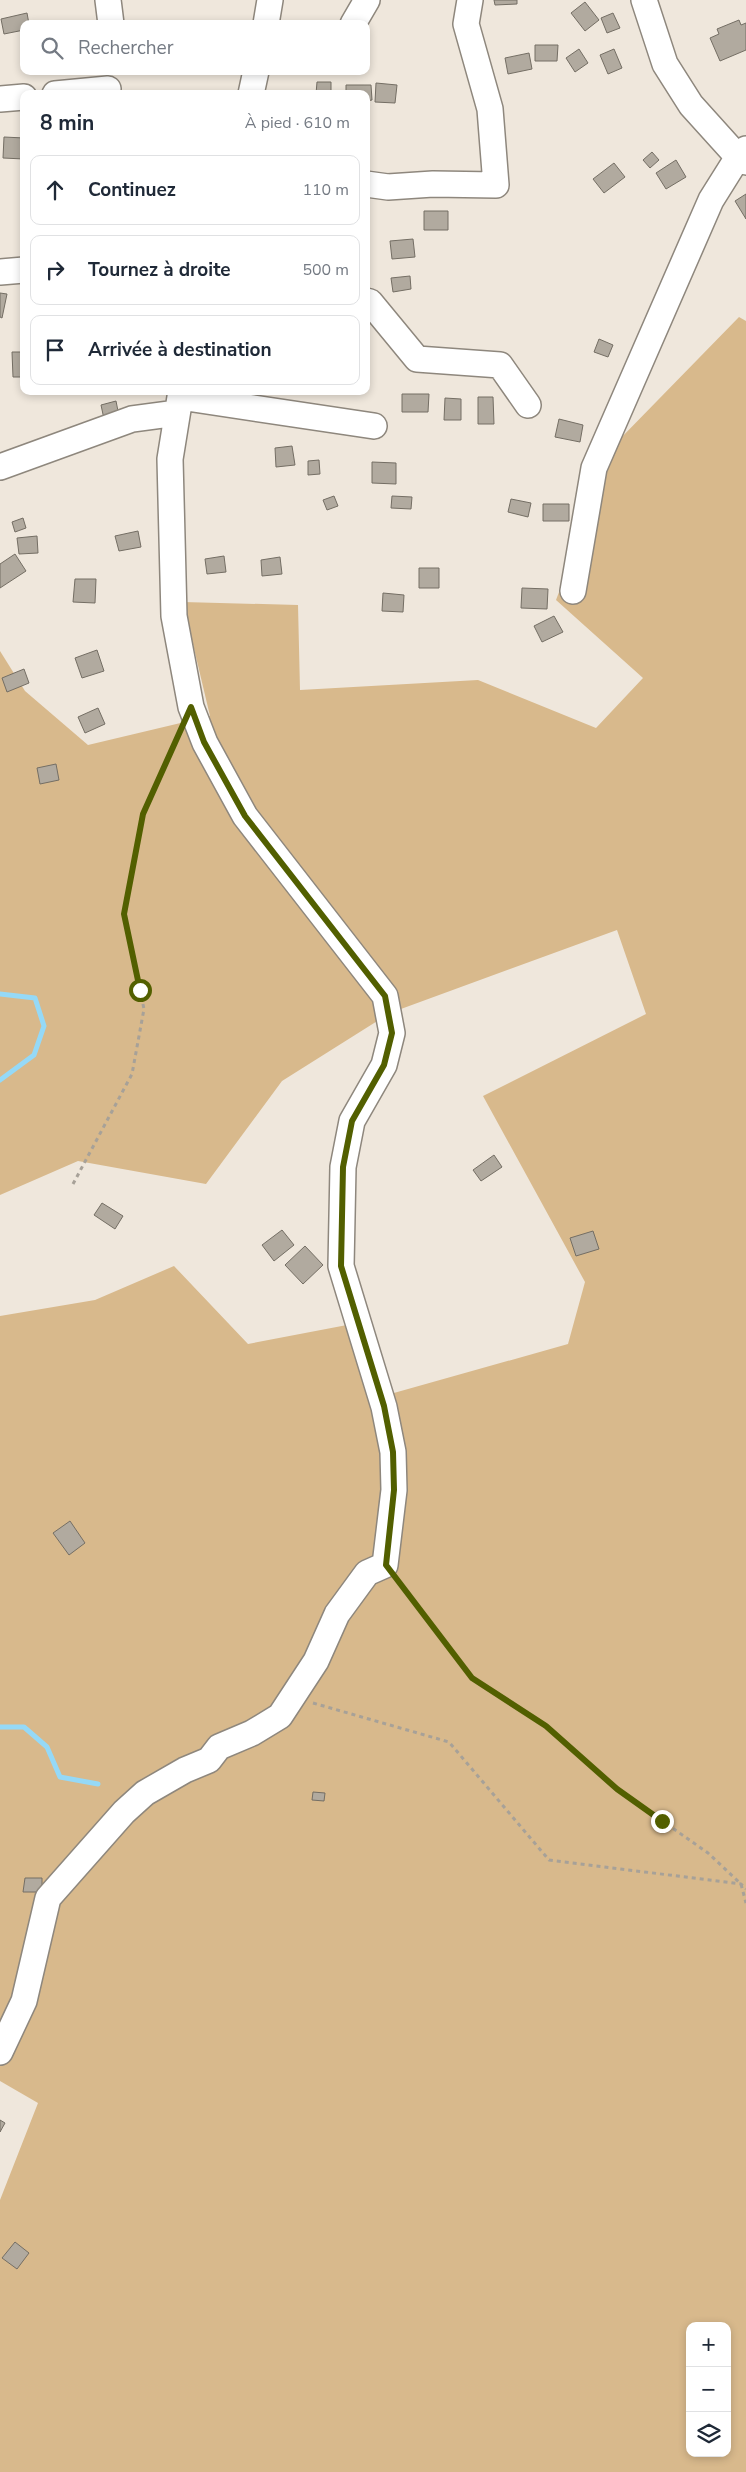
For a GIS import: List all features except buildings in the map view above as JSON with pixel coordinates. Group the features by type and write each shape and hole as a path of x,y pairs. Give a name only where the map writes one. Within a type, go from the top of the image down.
{"street":[{"path":"108,0 110,20"},
{"path":"267,20 270,0"},
{"path":"356,20 366,0"},
{"path":"370,185 388,187 433,184 496,185 490,110 466,24 470,0"},
{"path":"574,591 594,468 711,200 743,156 691,105 665,64 644,0"},
{"path":"252,90 255,75"},
{"path":"79,90 109,85"},
{"path":"0,99 20,97"},
{"path":"0,272 20,270"},
{"path":"370,302 416,359 500,365 528,405"},
{"path":"0,2052 24,2001 48,1898 124,1812 145,1792 185,1770 209,1760 219,1747 252,1733 280,1716 316,1661 337,1614 367,1573 386,1565 394,1490 393,1452 384,1406 341,1266 343,1167 352,1121 384,1065 392,1033 385,996 245,816 204,742 191,707 174,616 170,459 179,401"},
{"path":"0,467 132,420 179,401 374,426"}],"path":[{"path":"73,1184 132,1074 144,1009 124,914 143,814 191,707"},
{"path":"386,1565 472,1678 546,1726 617,1789 708,1853 746,1889"},
{"path":"291,1697 449,1742 549,1860 741,1884"},
{"path":"741,1884 746,1904"}],"shaded area":[{"path":"739,317 746,321 746,2472 0,2472 0,2200 38,2103 0,2081 0,1316 95,1300 174,1266 248,1344 347,1325 369,1400 568,1344 585,1282 483,1096 646,1014 617,930 390,1013 282,1081 206,1184 78,1161 0,1195 0,651 25,691 88,745 210,716 183,602 298,605 300,690 478,680 596,728 643,678 556,600 616,443"}],"waterway":[{"path":"0,994 35,998 44,1026 34,1055 0,1080"},
{"path":"0,1727 24,1727 47,1747 60,1777 98,1784"}],"route":[{"path":"140,990 124,914 143,814 191,707 204,742 245,816 385,996 392,1033 384,1065 352,1121 343,1167 341,1266 384,1406 393,1452 394,1490 386,1565 472,1678 546,1726 617,1789 662,1821"}]}
